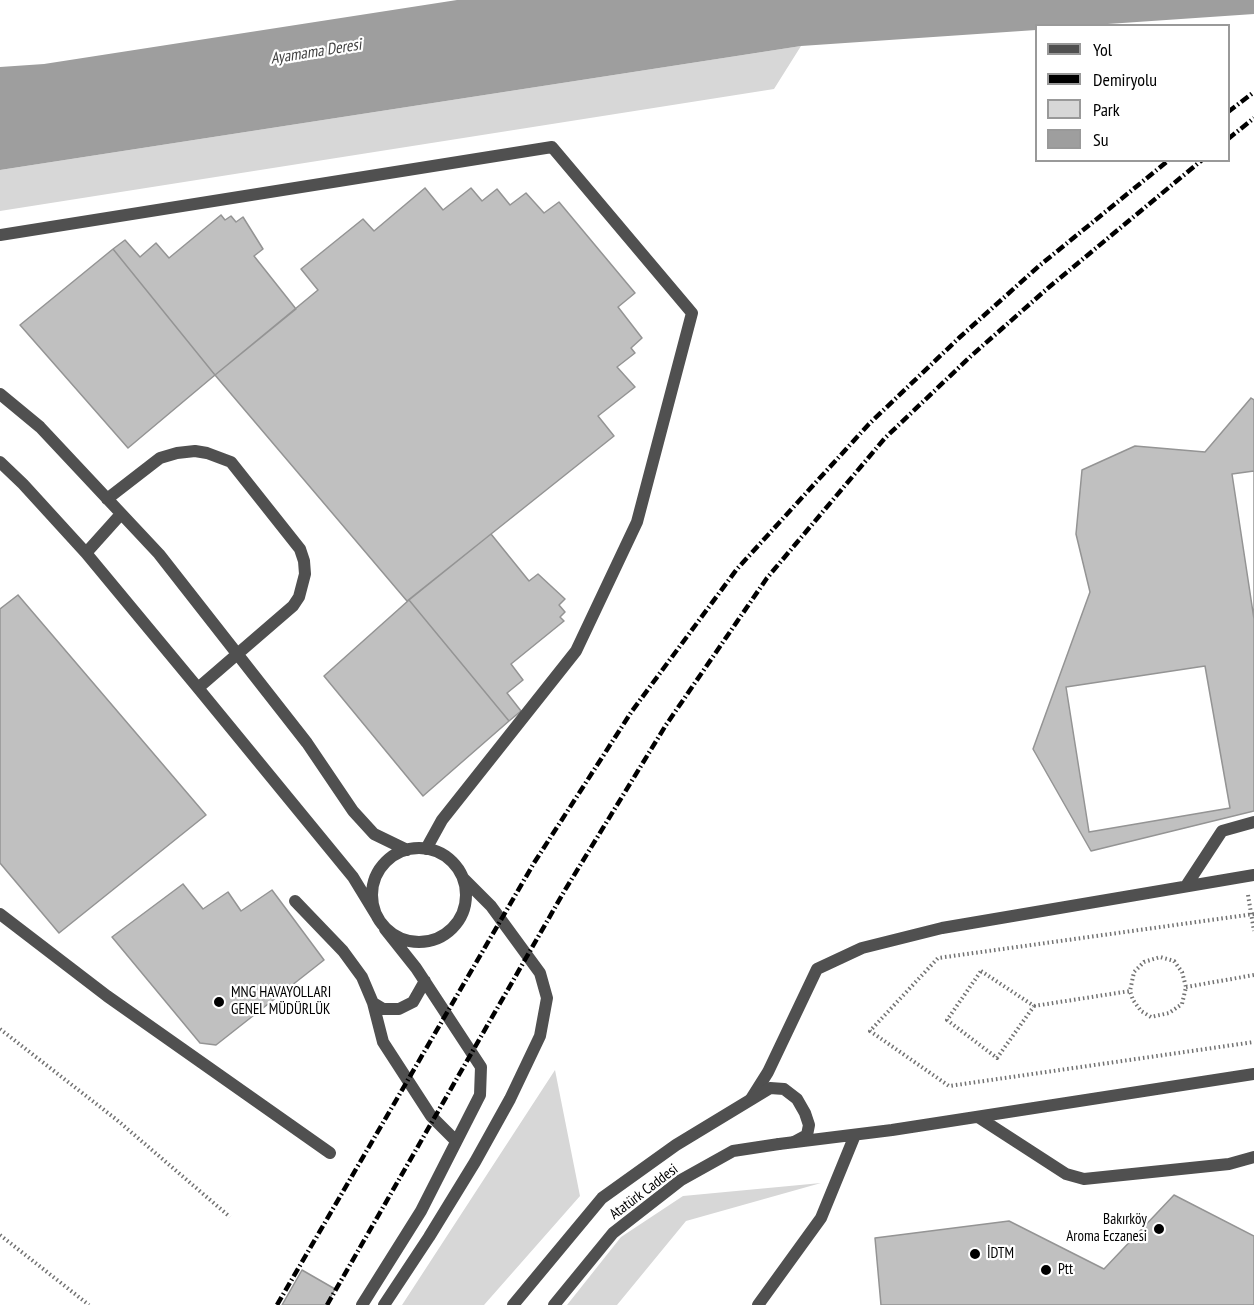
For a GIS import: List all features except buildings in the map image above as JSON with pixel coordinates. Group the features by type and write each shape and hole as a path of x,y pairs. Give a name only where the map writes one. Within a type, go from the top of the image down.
{"street":[{"path":"0,235 552,147 692,314 637,522 576,651 442,820 426,849"},
{"path":"0,394 40,427 159,554 307,743 353,811 374,834 407,850"},
{"path":"107,499 160,458 195,451 219,456 231,462 293,538 302,555 305,574 300,597 293,606 198,688"},
{"path":"0,462 86,553 353,877 481,1067 480,1095 421,1211 362,1305"},
{"path":"86,553 121,514"},
{"path":"1186,886 1222,831 1254,822"},
{"path":"426,849 449,858 458,867 467,894 464,910 457,924 445,935 430,941 414,942 399,938 382,923 373,905 372,891 376,877 388,860 407,850 426,849"},
{"path":"751,1099 768,1072 817,969 862,948 942,928 1250,876"},
{"path":"384,1305 475,1162 510,1099 540,1036 547,998 540,973 491,906 463,878"},
{"path":"295,901 343,951 363,977 373,1003 383,1042 430,1116 456,1141"},
{"path":"0,914 107,996 330,1153"},
{"path":"373,1003 383,1009 399,1009 413,1002 425,981"},
{"name":"Atatürk Caddesi","path":"554,1305 613,1233 681,1180 733,1151 978,1117 1254,1074"},
{"path":"513,1305 602,1198 676,1145 770,1088 784,1089 797,1099 809,1125 807,1135 794,1142"},
{"path":"978,1117 1066,1174 1084,1179 1229,1164 1254,1157"},
{"path":"758,1305 821,1218 855,1135"}],"path":[{"path":"1250,876 1254,931"},
{"path":"1253,915 938,958 870,1031 949,1086 1254,1042"},
{"path":"1160,957 1174,961 1182,972 1186,987 1182,1004 1169,1013 1151,1017 1141,1011 1130,991 1134,972 1144,962 1160,957"},
{"path":"1034,1006 997,1058 947,1020 981,971 1034,1006 1130,991"},
{"path":"1186,987 1254,975"},
{"path":"0,1029 117,1120 230,1217"},
{"path":"0,1235 89,1305"}],"green space":[{"path":"801,46 774,89 0,211 0,170"},
{"path":"555,1070 580,1196 484,1305 402,1305"},
{"path":"821,1183 686,1221 617,1305 567,1305 621,1237 683,1196"}],"water":[{"name":"Ayamama Deresi","path":"457,0 1254,0 1254,14 1108,24 1035,24 1035,30 801,46 0,170 0,67 44,64"}],"railway":[{"path":"1230,110 1254,92"},
{"path":"1230,137 1254,118"},
{"path":"277,1305 534,863 632,711 737,569 869,424 960,337 1039,266 1167,162"},
{"path":"327,1305 565,890 666,725 767,578 885,438 971,356 1048,288 1200,162"}],"place":[{"name":"MNG HAVAYOLLARI GENEL MÜDÜRLÜK","path":"219,1002"},
{"name":"Bakırköy Aroma Eczanesi","path":"1159,1229"},
{"name":"İDTM","path":"975,1254"},
{"name":"Ptt","path":"1046,1270"}]}
